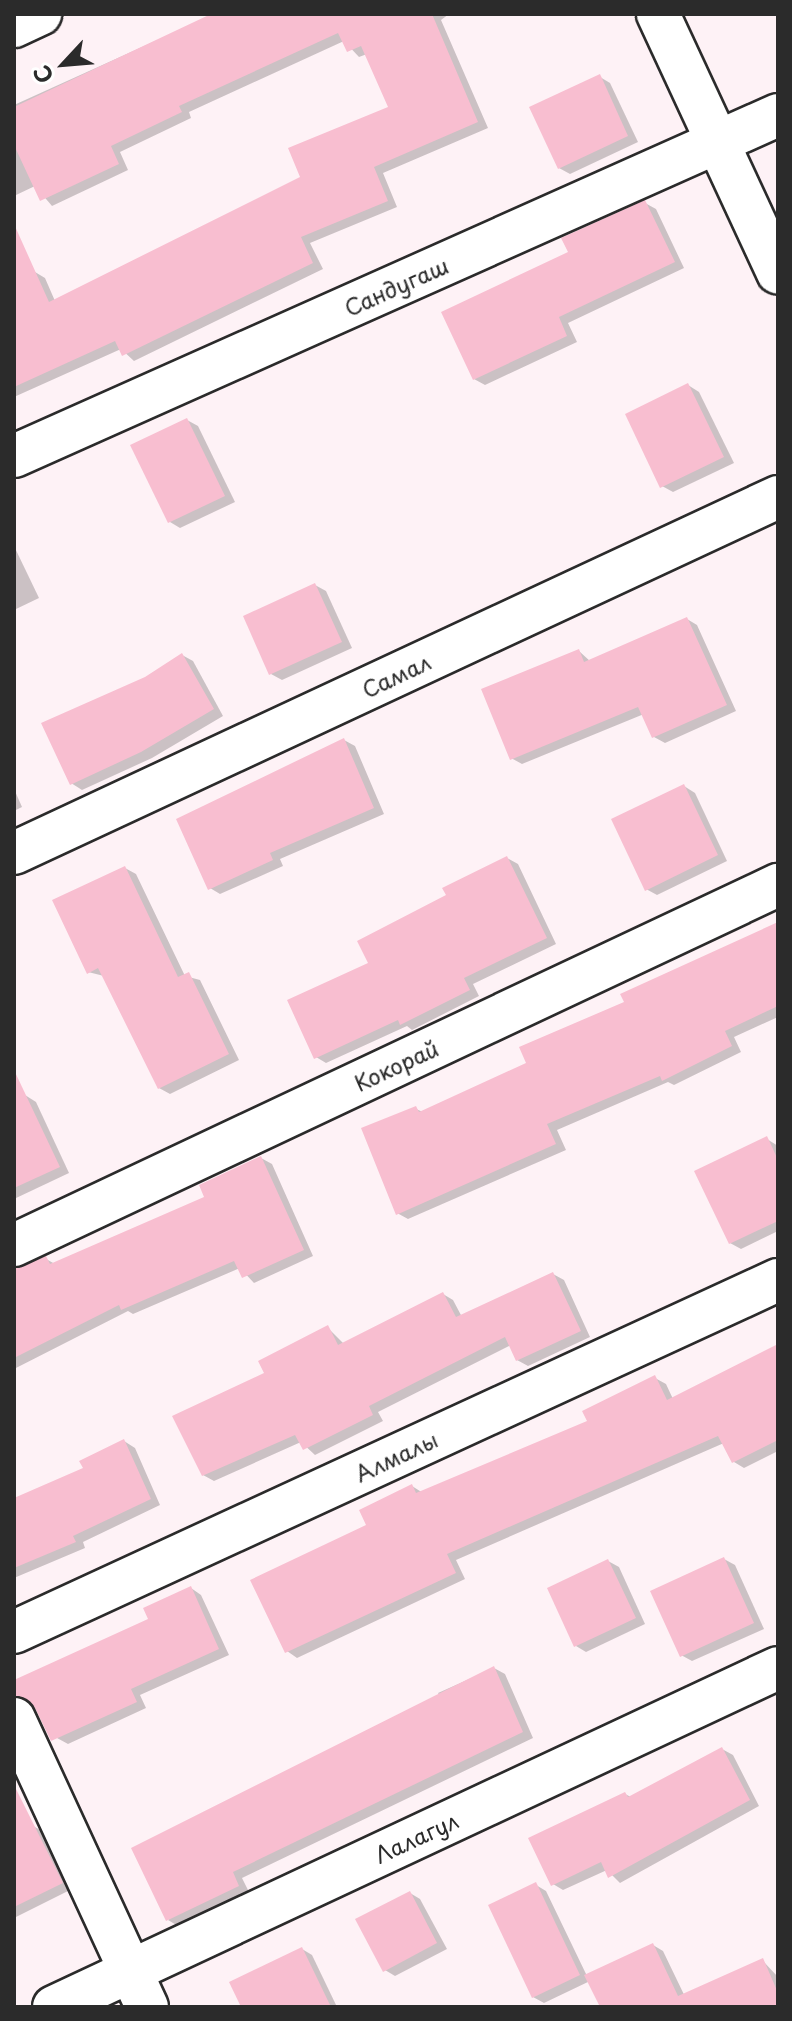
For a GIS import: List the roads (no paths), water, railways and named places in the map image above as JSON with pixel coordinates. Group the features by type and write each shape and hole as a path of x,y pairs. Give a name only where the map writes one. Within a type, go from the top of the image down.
{"street":[{"path":"14,26 40,14"},
{"path":"658,14 778,272"},
{"name":"Сандугаш","path":"14,456 778,115"},
{"name":"Самал","path":"14,853 778,497"},
{"name":"Кокорай","path":"14,1245 778,885"},
{"name":"Алмалы","path":"14,1632 778,1280"},
{"name":"Лалагул","path":"54,2007 139,1989 778,1668"},
{"path":"14,1719 139,1989"}]}
